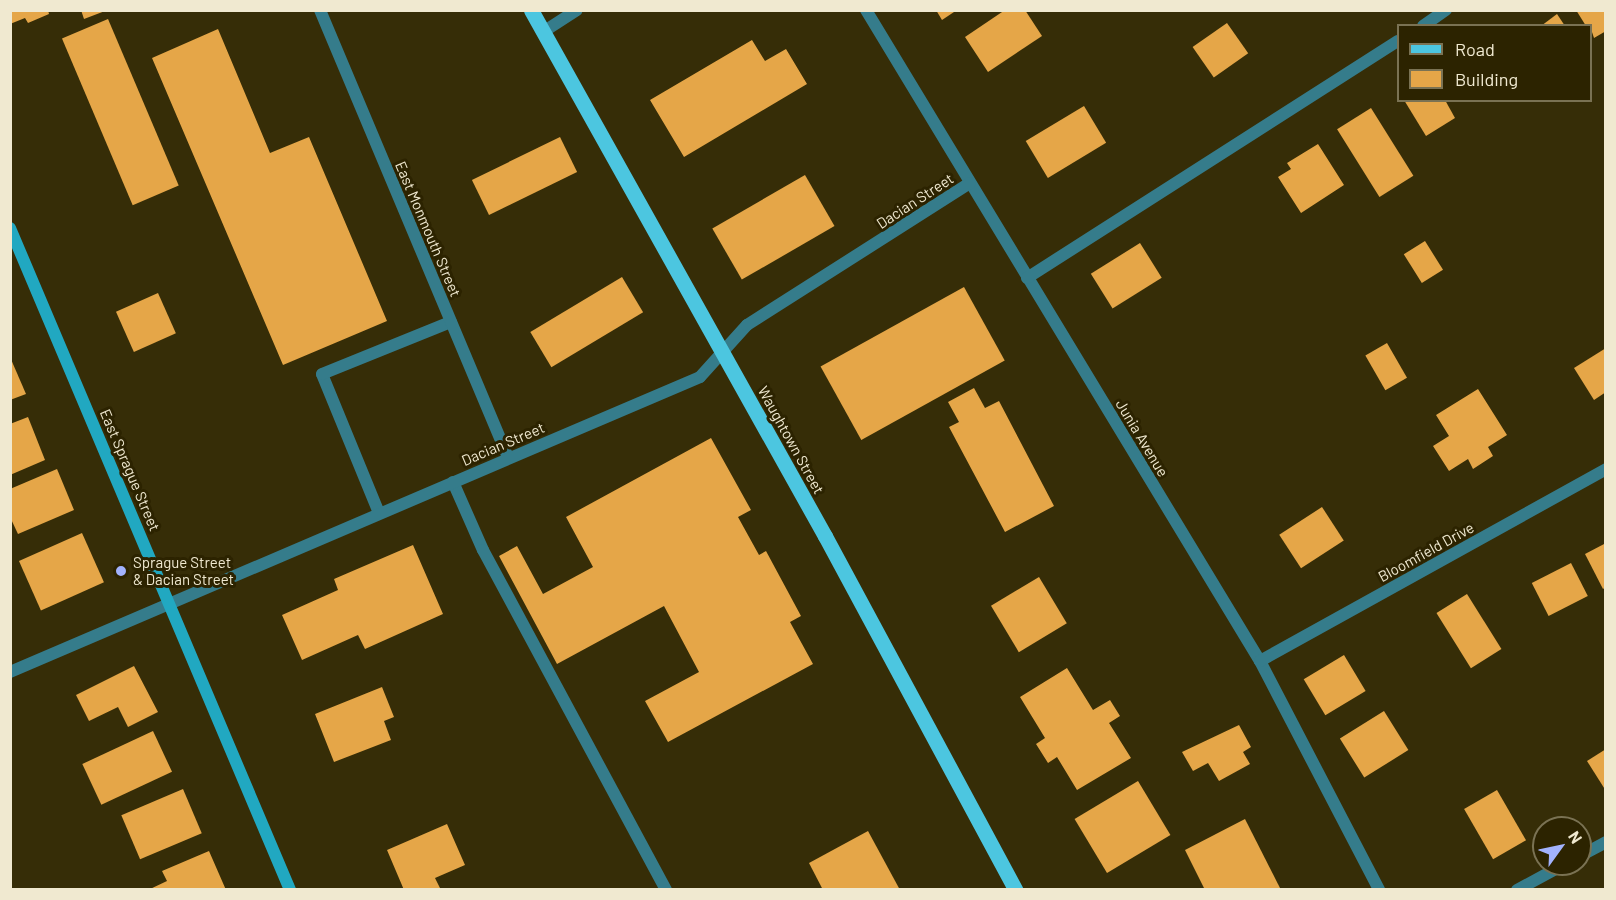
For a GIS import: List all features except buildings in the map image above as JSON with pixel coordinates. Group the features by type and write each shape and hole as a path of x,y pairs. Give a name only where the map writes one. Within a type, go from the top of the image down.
{"main road":[{"name":"Waughtown Street","path":"531,10 1016,890"}],"street":[{"name":"East Monmouth Street","path":"320,10 508,458"},
{"path":"543,32 577,10"},
{"name":"Junia Avenue","path":"866,10 1260,661 1375,888"},
{"path":"1426,24 1446,10"},
{"path":"1027,278 1397,42"},
{"name":"Dacian Street","path":"10,672 169,601 700,378 747,326 970,183"},
{"name":"East Sprague Street","path":"10,228 290,890"},
{"path":"379,513 322,374 451,322"},
{"name":"Bloomfield Drive","path":"1260,661 1605,469"},
{"path":"453,482 483,550 666,890"},
{"path":"1517,890 1543,876"}],"place":[{"name":"Sprague Street & Dacian Street","path":"121,571"}]}
